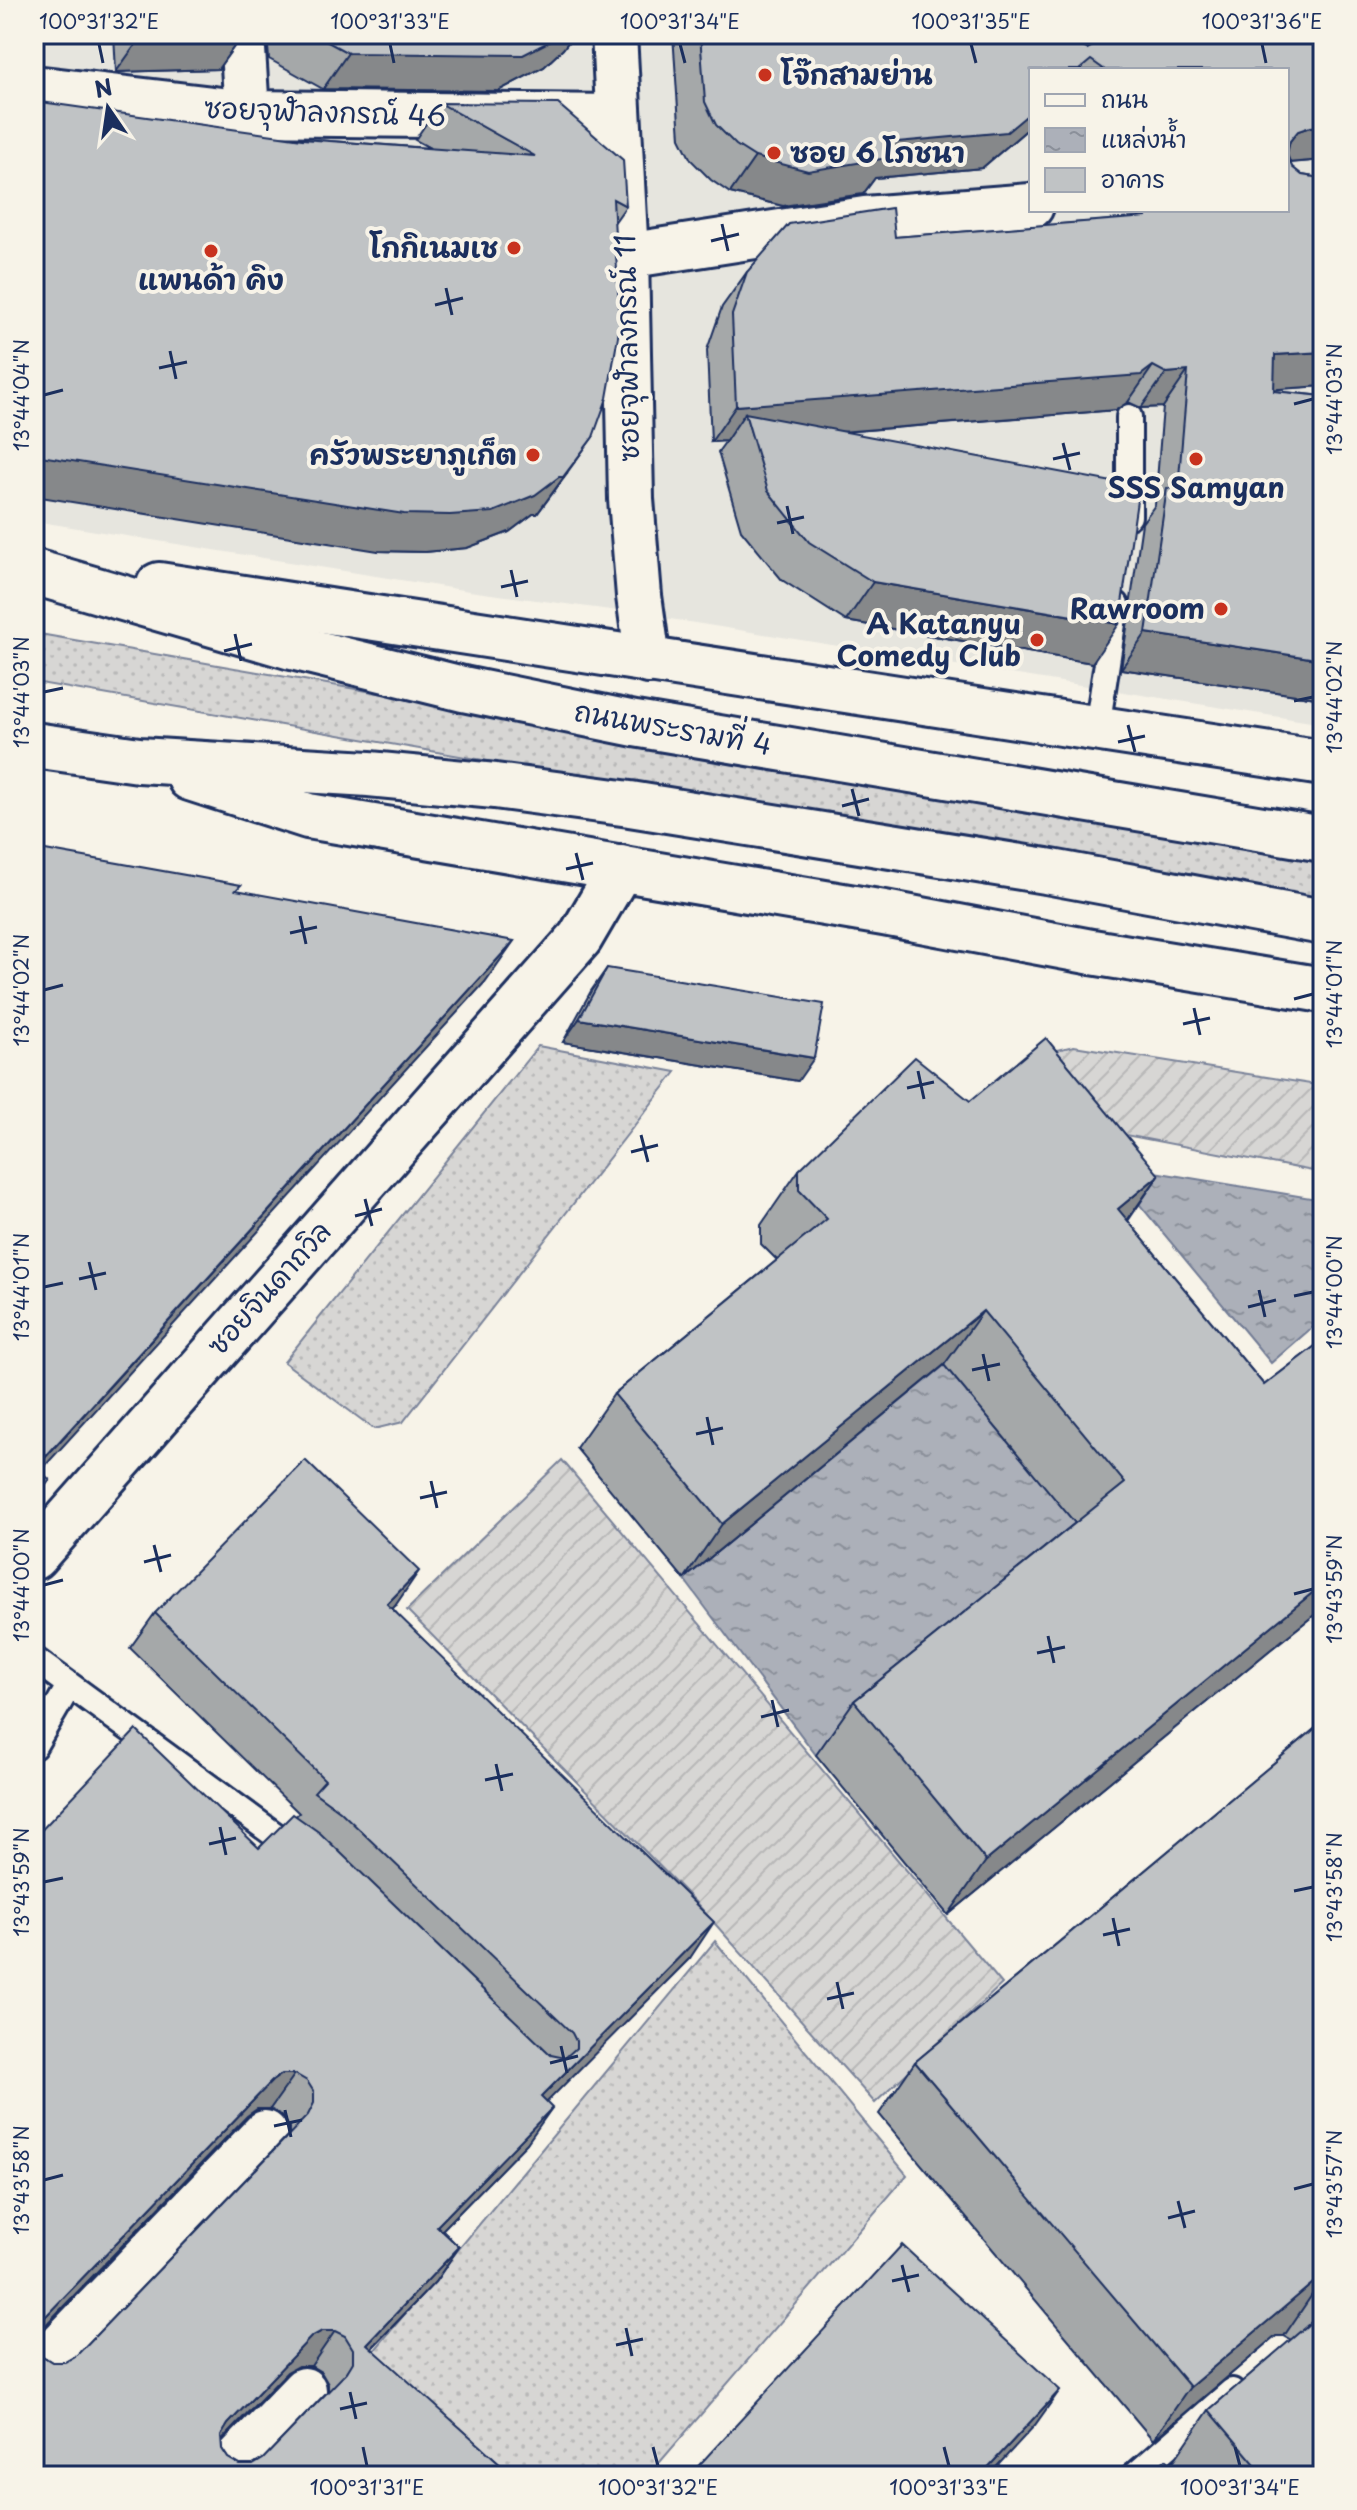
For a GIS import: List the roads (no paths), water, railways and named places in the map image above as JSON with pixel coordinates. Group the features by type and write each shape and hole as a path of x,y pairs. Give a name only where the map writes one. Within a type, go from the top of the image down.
{"main road":[{"path":"242,34 247,113"},
{"name":"ซอยจุฬาลงกรณ์ 11","path":"614,34 626,256 631,487 639,596 648,661"},
{"name":"ซอยจุฬาลงกรณ์ 46","path":"34,88 247,113 618,117"},
{"path":"626,256 865,219 1029,206"},
{"name":"ถนนพระรามที่ 4","path":"34,570 1323,763"},
{"name":"ถนนพระรามที่ 4","path":"34,570 292,647 463,689 635,724 1323,839"},
{"path":"34,745 139,760 369,774 495,786 630,804 1046,871 1323,922"},
{"path":"139,760 308,816 1323,990"},
{"name":"ซอยจินดาถวิล","path":"34,1557 580,938 621,868"},
{"path":"34,2373 265,2133"},
{"path":"221,2476 304,2390"}],"lane":[{"path":"1125,537 1130,505 1129,417"},
{"path":"1097,728 1118,585"},
{"path":"34,1659 316,1867"},
{"path":"34,1746 69,1686"},
{"path":"1134,2476 1245,2380"}],"water":[{"path":"1106,1164 1323,1200 1323,1318 1271,1363"},
{"path":"945,1365 1087,1537 816,1755 684,1579"}],"place":[{"name":"โจ๊กสามย่าน","path":"765,75"},
{"name":"ซอย 6 โภชนา","path":"774,153"},
{"name":"โกกิเนมเช","path":"514,248"},
{"name":"แพนด้า คิง","path":"211,251"},
{"name":"ครัวพระยาภูเก็ต","path":"533,455"},
{"name":"SSS Samyan","path":"1196,459"},
{"name":"Rawroom","path":"1221,609"},
{"name":"A Katanyu Comedy Club","path":"1037,640"}]}
